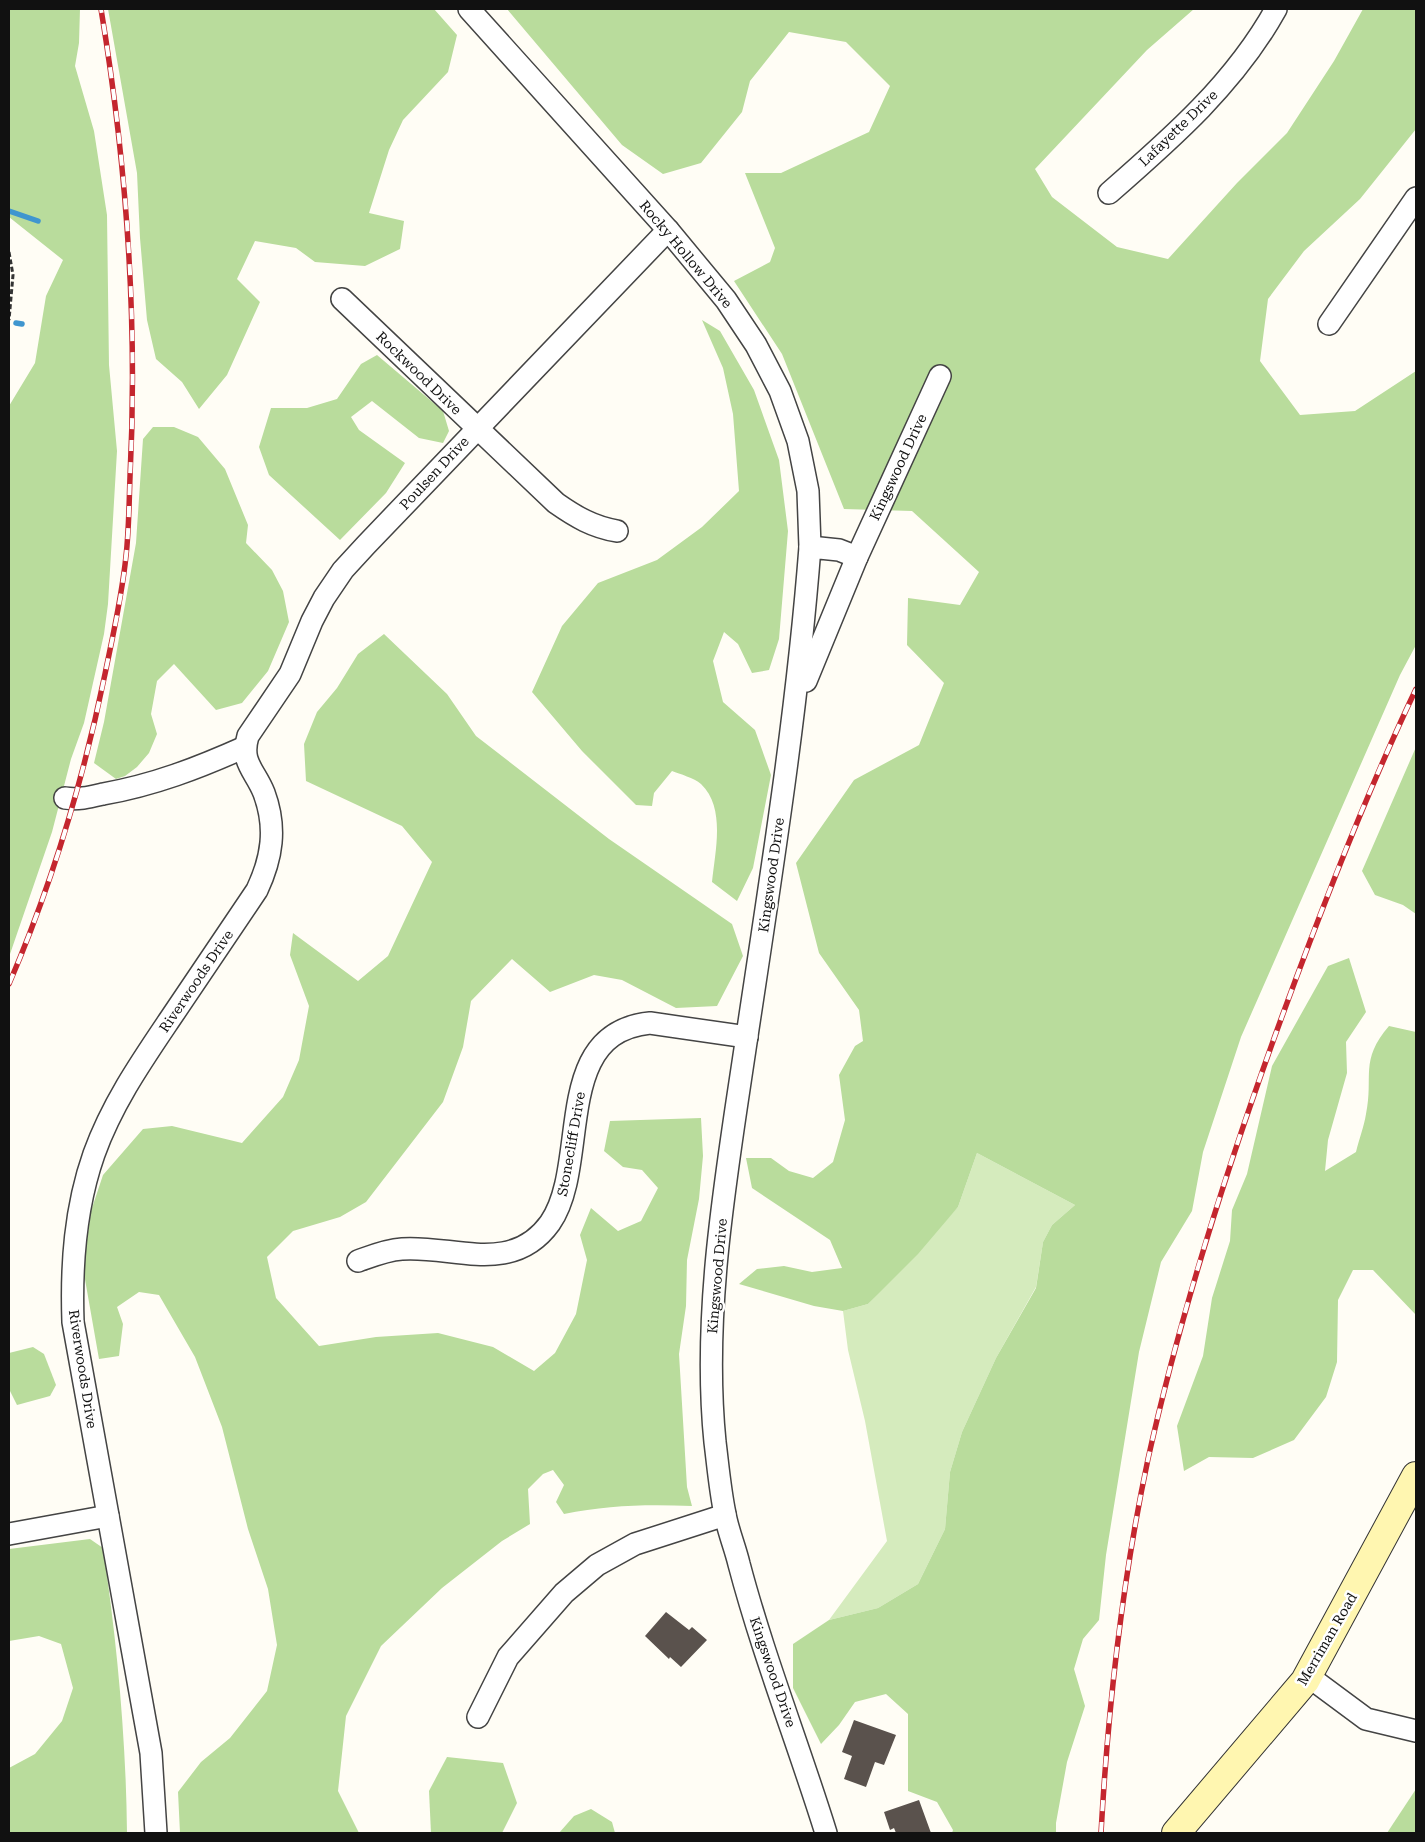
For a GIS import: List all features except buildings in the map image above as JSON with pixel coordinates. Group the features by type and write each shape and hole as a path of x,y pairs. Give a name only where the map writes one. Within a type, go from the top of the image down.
{"main road":[{"name":"Merriman Road","path":"1176,1833 1308,1676 1416,1476"}],"street":[{"name":"Rocky Hollow Drive","path":"470,9 668,230 730,306 756,345 780,391 798,441 808,490 810,547"},
{"name":"Lafayette Drive","path":"1109,193 1199,112 1236,68 1276,9"},
{"path":"1329,324 1416,198"},
{"name":"Poulsen Drive","path":"245,747 251,731 290,674 312,620 343,570 668,230"},
{"name":"Rockwood Drive","path":"342,299 556,502 592,524 617,531"},
{"name":"Kingswood Drive","path":"795,707 857,557 940,376"},
{"path":"810,547 839,550 857,557"},
{"name":"Kingswood Drive","path":"810,547 795,707 747,1038 715,1278 711,1328 711,1377 715,1441 725,1515 755,1624 795,1737 826,1833"},
{"path":"65,798 74,800 112,793 179,776 245,747"},
{"name":"Riverwoods Drive","path":"156,1833 151,1753 73,1322 72,1279 75,1234 82,1196 94,1154 108,1119 128,1083 257,890 267,869 272,839 270,812 263,792 247,763 245,747"},
{"name":"Stonecliff Drive","path":"358,1261 379,1253 401,1249 479,1255 514,1251 538,1236 557,1213 566,1183 581,1085 589,1066 603,1045 616,1033 634,1024 650,1023 747,1038"},
{"path":"478,1717 508,1657 564,1593 597,1565 635,1544 725,1515"},
{"path":"9,1534 108,1516"},
{"path":"1308,1676 1366,1720 1416,1731"}],"path":[{"path":"9,252 13,275 9,320"}],"green space":[{"path":"9,9 80,9 79,43 75,66 94,131 107,215 109,365 117,451 108,604 104,634 84,723 71,759 52,832 9,957 9,406 35,363 46,296 63,260 9,217"},
{"path":"108,9 434,9 457,35 448,72 403,120 389,150 369,213 404,221 400,249 365,266 315,262 296,248 255,241 237,279 260,302 227,375 199,409 182,382 156,359 147,320 137,173"},
{"path":"507,9 1194,9 1147,50 1035,169 1052,197 1117,247 1168,259 1237,183 1287,133 1334,61 1363,9 1416,9 1416,129 1360,199 1304,251 1268,299 1260,361 1300,415 1355,411 1416,371 1416,645 1400,675 1241,1037 1203,1152 1192,1211 1161,1262 1139,1352 1106,1555 1099,1620 1083,1639 1074,1669 1085,1706 1067,1762 1056,1823 1056,1833 952,1833 953,1830 937,1802 908,1791 908,1714 886,1694 855,1702 839,1725 821,1744 793,1688 793,1644 829,1620 878,1608 918,1584 945,1529 950,1472 962,1432 996,1358 1036,1288 1043,1242 1052,1225 1075,1205 977,1153 958,1207 918,1254 868,1304 843,1311 814,1306 739,1284 757,1269 784,1266 812,1272 842,1268 830,1240 752,1188 746,1158 771,1158 789,1171 813,1178 833,1162 845,1120 839,1075 855,1046 863,1041 859,1010 819,953 796,863 854,780 919,745 944,683 907,645 908,598 960,605 979,572 912,511 844,509 782,354 734,281 770,262 775,248 745,173 781,173 869,132 890,86 846,42 789,32 750,81 742,112 701,163 663,174 622,145"},
{"path":"702,320 720,331 754,390 779,460 788,531 779,639 769,670 752,673 738,644 724,632 713,661 723,702 755,730 771,775 753,868 737,901 712,882 717,830 716,817 714,805 709,794 701,784 672,771 654,793 652,806 636,805 582,751 532,692 562,626 598,583 657,560 702,527 739,491 733,414 723,368"},
{"path":"377,355 443,411 449,431 443,443 419,438 372,401 351,417 359,430 405,463 386,493 340,540 269,475 259,447 271,408 307,408 337,399 361,364"},
{"path":"153,427 174,427 198,437 225,469 248,525 246,543 272,570 283,591 289,622 268,671 242,703 216,710 174,664 157,681 151,714 157,734 149,753 137,767 125,776 116,779 94,763 104,722 136,543 143,439"},
{"path":"384,634 447,694 476,736 609,839 732,924 743,956 717,1006 676,1008 622,980 594,975 550,992 512,959 471,1001 463,1047 443,1102 366,1202 340,1217 293,1231 267,1257 276,1298 319,1346 376,1337 438,1333 493,1347 534,1371 555,1353 576,1314 587,1260 580,1235 591,1208 618,1231 641,1221 658,1188 642,1170 623,1167 604,1151 610,1121 701,1118 703,1156 699,1199 687,1260 686,1306 679,1354 687,1487 692,1506 628,1506 564,1514 556,1502 564,1485 553,1470 543,1474 528,1489 530,1524 502,1541 442,1588 381,1646 346,1716 338,1791 359,1833 180,1833 178,1792 201,1762 230,1738 267,1691 277,1645 268,1589 248,1529 222,1427 195,1357 159,1295 139,1292 117,1307 123,1324 119,1356 99,1359 83,1268 91,1211 103,1175 143,1129 172,1126 242,1143 283,1097 299,1060 309,1006 290,955 293,933 358,981 388,956 432,862 402,826 306,781 304,744 317,712 337,688 358,654"},
{"path":"1416,747 1416,914 1403,905 1375,895 1362,871"},
{"path":"1349,958 1366,1012 1346,1042 1347,1073 1328,1140 1325,1171 1356,1152 1366,1114 1371,1059 1380,1038 1389,1026 1416,1032 1416,1315 1373,1270 1353,1270 1338,1300 1337,1362 1326,1397 1294,1440 1253,1458 1209,1457 1184,1471 1177,1426 1203,1356 1212,1298 1230,1241 1232,1210 1247,1174 1272,1066 1328,966"},
{"path":"977,1153 1075,1205 1052,1225 1043,1242 1036,1287 996,1358 962,1432 950,1472 945,1529 918,1584 878,1608 829,1620 887,1541 865,1421 848,1350 843,1311 868,1304 958,1207"},
{"path":"33,1347 44,1354 56,1385 50,1396 17,1405 9,1389 9,1353"},
{"path":"90,1539 103,1548 113,1619 123,1725 127,1833 9,1833 9,1768 35,1754 62,1721 73,1688 61,1644 39,1636 9,1641 9,1549"},
{"path":"447,1757 503,1763 517,1803 502,1833 431,1833 429,1791"},
{"path":"1416,1789 1416,1833 1387,1833"},
{"path":"591,1809 612,1822 615,1833 559,1833 574,1816"}],"waterway":[{"path":"9,211 38,221"},
{"path":"16,323 22,324"}],"railway":[{"path":"9,984 25,946 65,832 87,754 117,615 127,546 132,417 131,300 124,184 118,126 101,9"},
{"path":"1101,1833 1117,1645 1131,1552 1148,1459 1176,1345 1226,1177 1284,1011 1346,849 1416,689"}]}
